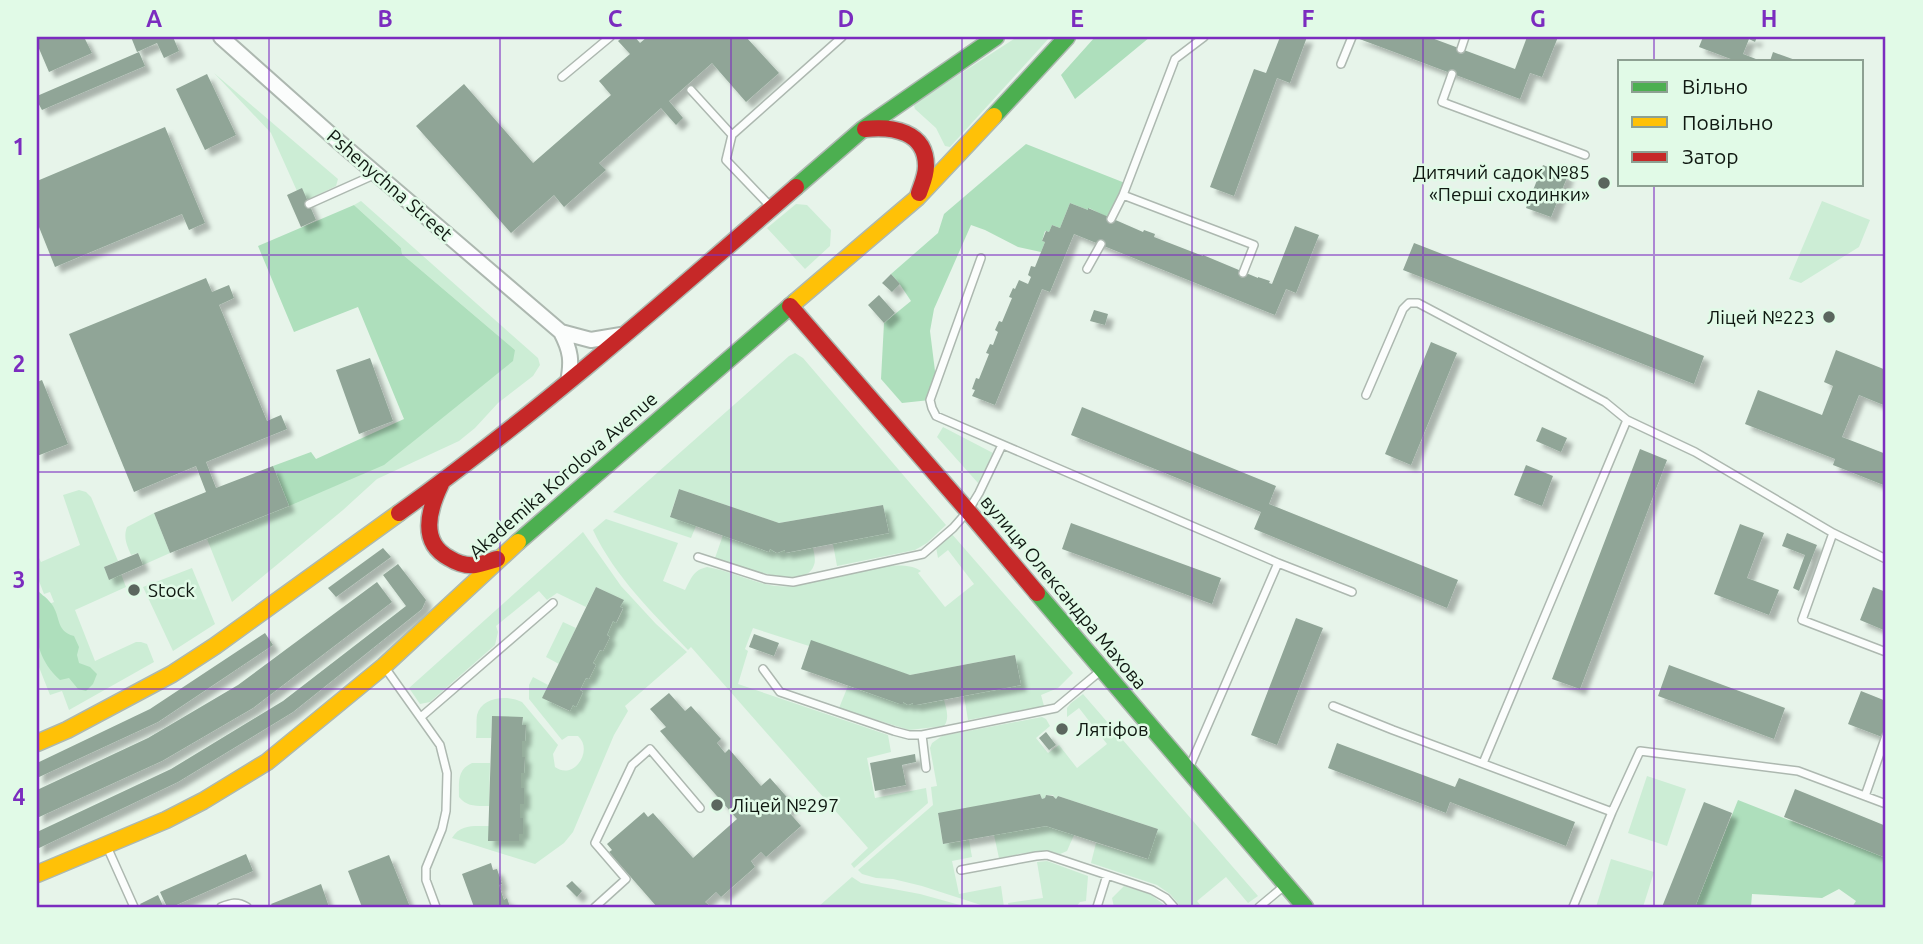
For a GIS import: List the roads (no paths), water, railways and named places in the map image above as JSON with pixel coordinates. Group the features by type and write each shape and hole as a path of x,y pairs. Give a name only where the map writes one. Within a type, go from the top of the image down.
{"main road":[{"path":"37,742 67,730 172,674 442,482 627,334 863,129 996,37"},
{"name":"Akademika Korolova Avenue","path":"37,874 166,820 267,762 384,666 499,558 917,198 1067,37"},
{"path":"863,129 895,128 908,133 917,141 926,165 917,198"},
{"name":"вулиця Олександра Махова","path":"790,306 1305,907"},
{"path":"442,482 432,500 428,517 429,536 433,545 447,558 463,564 477,565 499,558"}],"street":[{"name":"Pshenychna Street","path":"221,37 561,332 591,340 627,334"},
{"path":"561,332 569,348 571,366 568,383"}],"lane":[{"path":"562,77 610,37"},
{"path":"771,208 726,160 733,135 842,37"},
{"path":"1111,219 1123,195 1175,59 1204,37"},
{"path":"1341,64 1352,37"},
{"path":"1461,49 1465,37"},
{"path":"1452,74 1442,102 1585,155"},
{"path":"691,90 733,135"},
{"path":"309,204 377,174"},
{"path":"1123,195 1254,245 1244,273"},
{"path":"1087,270 1101,244"},
{"path":"981,258 930,400 936,416 1278,563 1353,592"},
{"path":"1366,394 1403,309 1409,303 1418,303 1605,402 1627,420 1695,452 1833,533 1886,559"},
{"path":"1483,763 1627,420"},
{"path":"698,557 766,579 793,582 923,554 968,511 1002,444"},
{"path":"1833,533 1802,620 1886,652"},
{"path":"1188,770 1278,563"},
{"path":"421,718 553,603"},
{"path":"384,666 440,745 447,773 446,811 442,829 426,868 426,880 436,907"},
{"path":"763,669 780,692 909,735 922,735 1056,708 1101,670"},
{"path":"1333,706 1612,812"},
{"path":"922,735 926,768"},
{"path":"1865,796 1886,736"},
{"path":"595,907 626,879 595,843 632,765 650,749 700,808"},
{"path":"1573,907 1640,751 1798,771 1886,804"},
{"path":"107,845 134,907"},
{"path":"961,870 1047,855 1161,894 1174,907"},
{"path":"1097,907 1107,875"},
{"path":"1259,907 1286,884"},
{"path":"221,907 232,903 247,907"}],"place":[{"name":"Дитячий садок №85 «Перші сходинки»","path":"1604,183"},
{"name":"Ліцей №223","path":"1829,317"},
{"name":"Stock","path":"134,590"},
{"name":"Лятіфов","path":"1062,729"},
{"name":"Ліцей №297","path":"717,805"}]}
